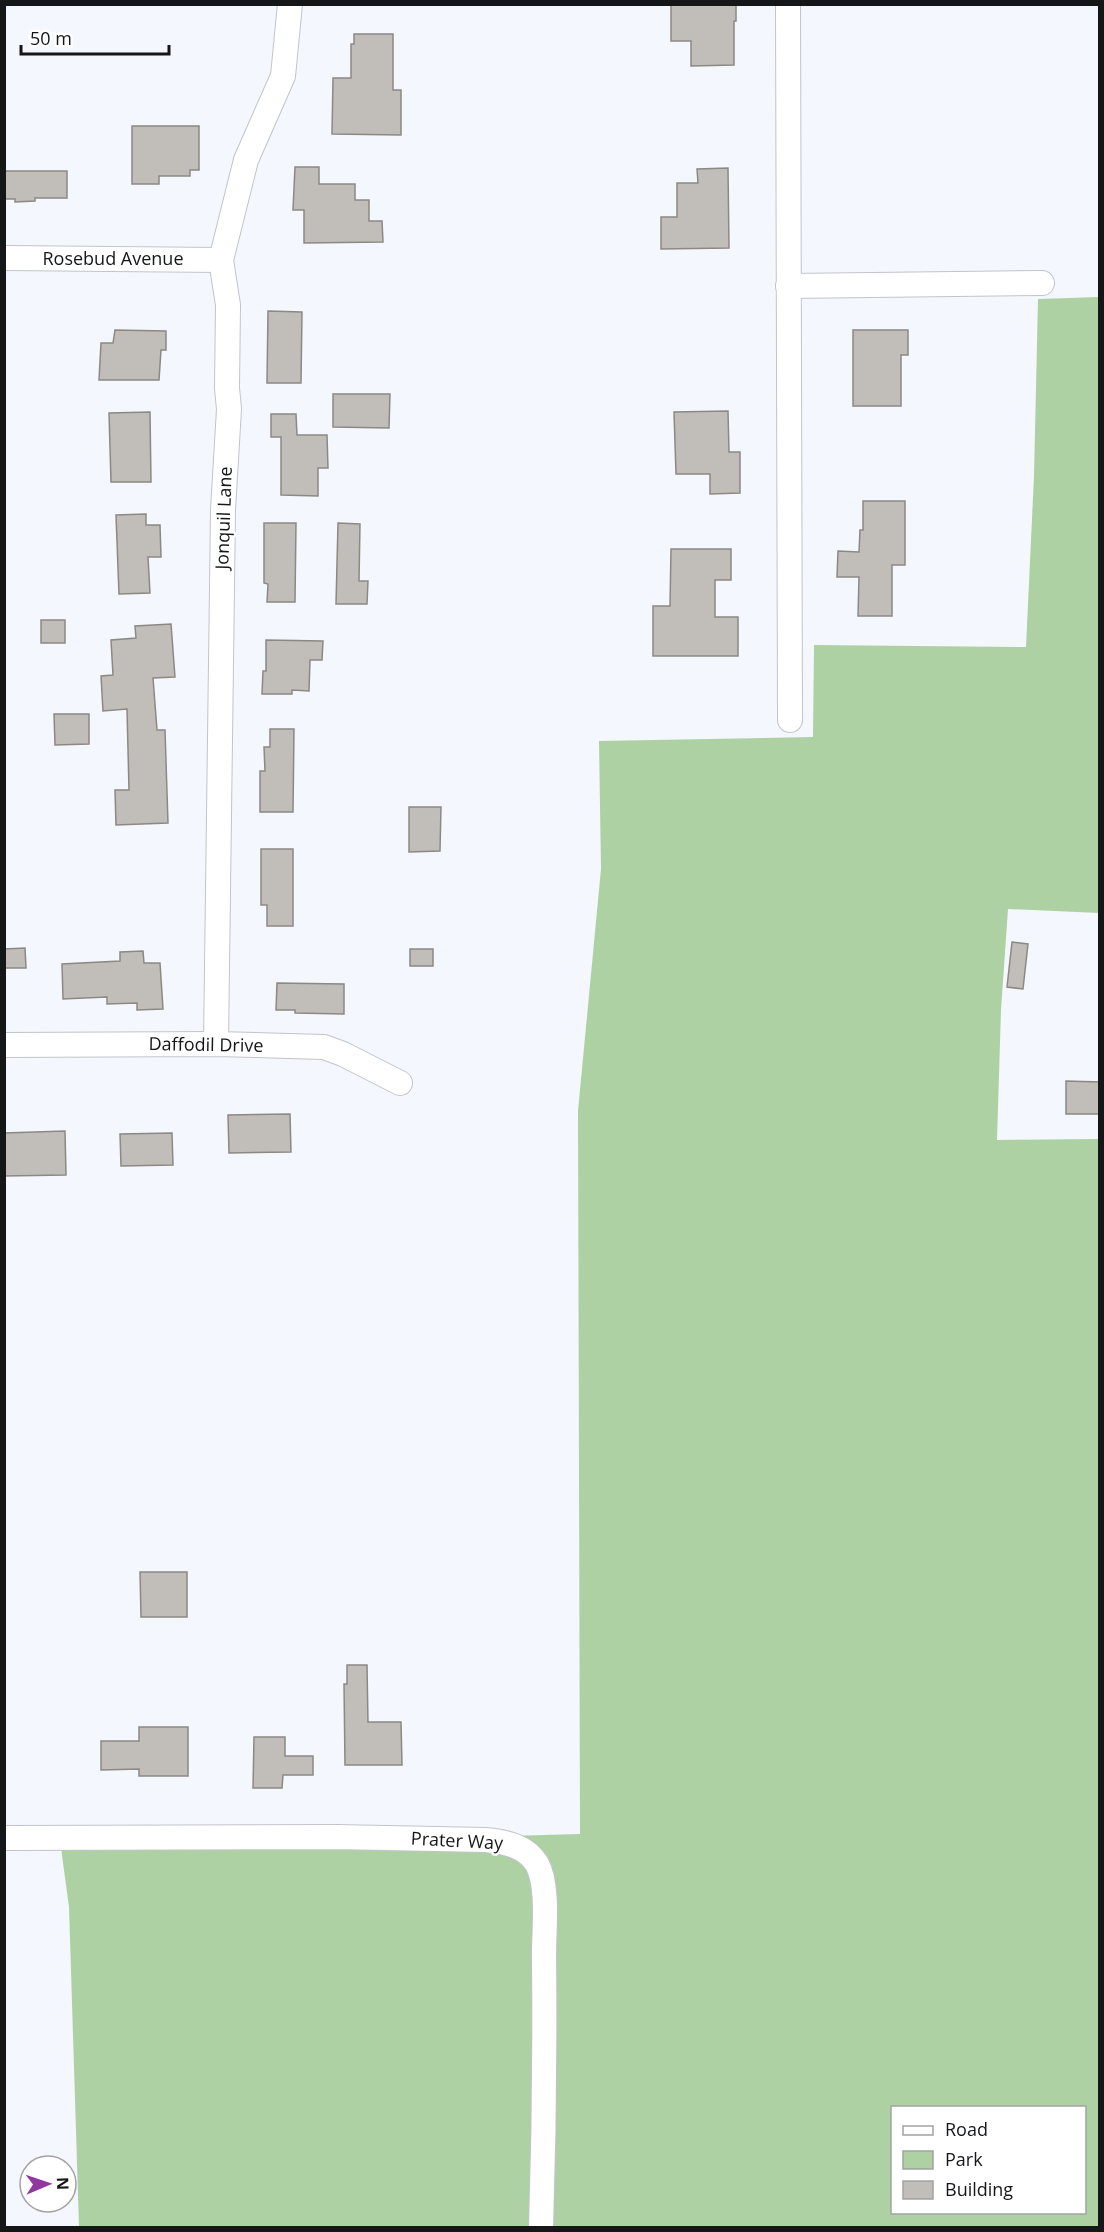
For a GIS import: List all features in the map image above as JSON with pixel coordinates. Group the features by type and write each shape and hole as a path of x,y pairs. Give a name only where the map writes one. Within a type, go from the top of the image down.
{"street":[{"name":"Jonquil Lane","path":"216,1044 223,510 229,409 228,305 221,260 246,160 283,76 290,4"},
{"path":"788,4 790,720"},
{"name":"Rosebud Avenue","path":"4,258 221,260"},
{"path":"788,286 1042,283"},
{"name":"Daffodil Drive","path":"4,1045 216,1044 324,1047 343,1054 400,1083"},
{"name":"Prater Way","path":"4,1838 336,1837 486,1840 502,1842 523,1850 537,1865 543,1891 541,2228"}],"green space":[{"path":"1099,297 1099,913 1008,909 1001,1010 997,1140 1099,1139 1099,2227 79,2227 69,1907 61,1848 580,1834 578,1111 601,869 599,741 813,737 814,645 1026,647 1034,476 1038,299"}],"building":[{"path":"671,4 736,4 734,65 691,66 691,41 671,41"},
{"path":"354,34 393,34 393,90 401,90 401,135 332,134 333,78 351,78 351,44 354,44"},
{"path":"132,126 199,126 199,170 190,170 190,176 159,176 159,184 132,184"},
{"path":"295,167 319,167 319,184 355,184 355,200 369,200 369,221 382,221 383,242 304,243 304,210 293,210"},
{"path":"728,168 729,248 661,249 661,217 677,217 677,183 698,183 697,169"},
{"path":"4,171 67,171 67,198 35,198 35,201 15,202 15,199 4,199"},
{"path":"268,311 302,312 301,383 267,383"},
{"path":"115,330 166,331 166,350 161,350 159,380 99,380 101,343 113,343"},
{"path":"853,330 908,330 908,355 901,355 901,406 853,406"},
{"path":"333,394 390,394 389,428 333,427"},
{"path":"728,411 729,452 740,452 740,493 710,494 710,474 676,474 674,412"},
{"path":"150,412 151,482 111,482 109,413"},
{"path":"271,414 296,414 297,435 327,435 328,468 318,468 318,496 281,495 281,437 271,437"},
{"path":"863,501 905,501 905,565 892,565 892,616 858,616 859,577 837,577 838,551 859,552 860,530 863,530"},
{"path":"146,514 146,525 160,525 161,557 148,557 150,593 119,594 116,515"},
{"path":"264,523 296,523 295,602 267,602 268,584 264,583"},
{"path":"338,523 360,524 359,581 368,581 367,604 336,604"},
{"path":"671,549 731,549 731,580 715,580 715,617 738,617 738,656 653,656 653,606 670,606"},
{"path":"41,620 65,620 65,643 41,643"},
{"path":"171,624 175,677 153,678 157,730 165,730 168,823 116,825 115,790 129,790 127,709 103,711 101,676 113,675 111,640 136,638 135,626"},
{"path":"266,640 323,641 322,660 310,660 309,691 292,690 292,694 262,694 263,671 266,671"},
{"path":"54,714 89,714 89,744 55,745"},
{"path":"270,729 294,729 293,812 260,812 260,771 265,771 264,747 270,747"},
{"path":"409,807 441,807 440,851 409,852"},
{"path":"261,849 293,849 293,926 267,926 267,905 261,905"},
{"path":"1012,942 1028,944 1023,989 1007,987"},
{"path":"25,948 26,968 4,968 4,949"},
{"path":"410,949 433,949 433,966 410,966"},
{"path":"143,951 144,963 160,963 163,1009 137,1010 137,1003 107,1004 107,997 63,999 62,964 120,961 120,952"},
{"path":"277,983 344,984 344,1014 295,1013 295,1010 276,1010"},
{"path":"1066,1081 1100,1082 1100,1114 1066,1114"},
{"path":"290,1114 291,1152 229,1153 228,1115"},
{"path":"65,1131 66,1175 4,1176 4,1133"},
{"path":"172,1133 173,1165 121,1166 120,1134"},
{"path":"140,1572 187,1572 187,1617 141,1617"},
{"path":"347,1665 367,1665 368,1722 401,1722 402,1765 345,1765 344,1684 347,1684"},
{"path":"139,1727 188,1727 188,1776 139,1776 139,1769 101,1770 101,1741 139,1741"},
{"path":"254,1737 285,1737 285,1756 313,1756 313,1775 283,1775 282,1788 253,1788"}]}
